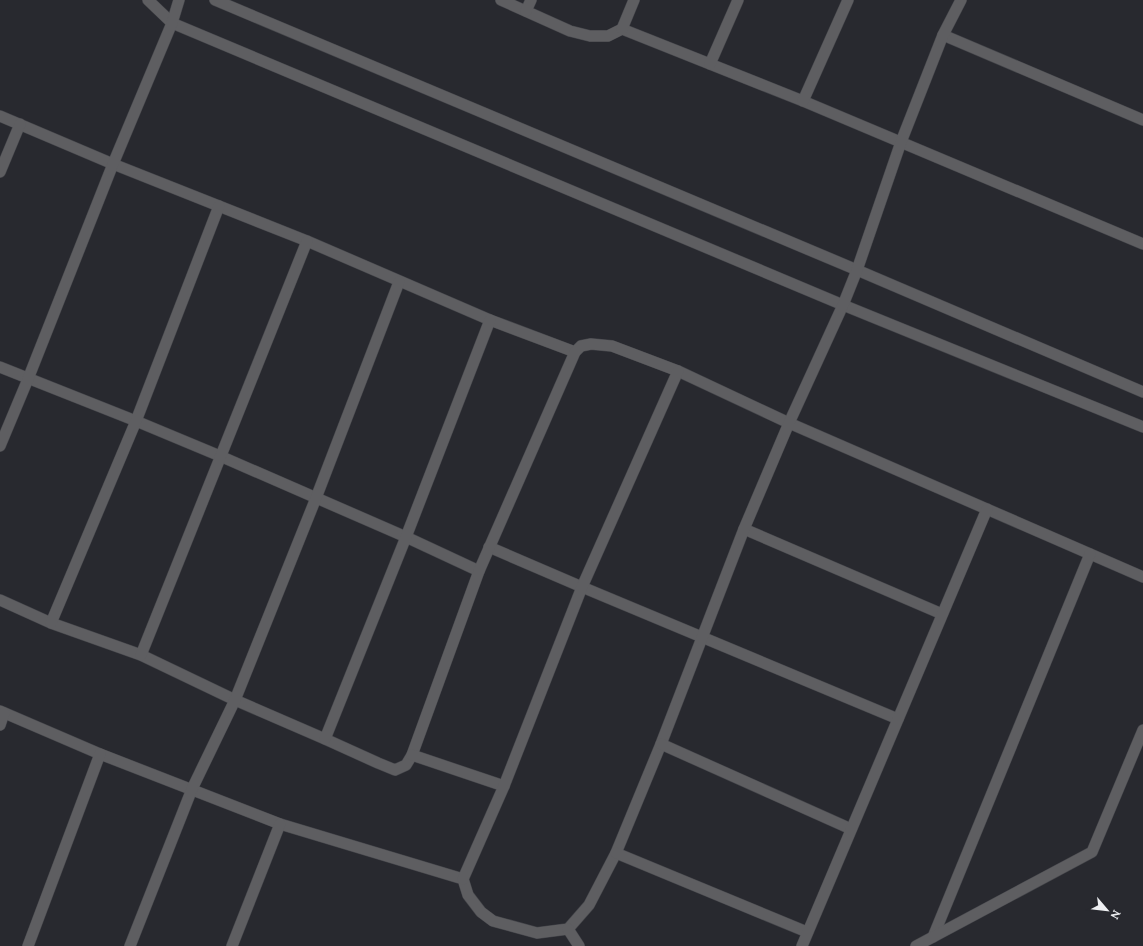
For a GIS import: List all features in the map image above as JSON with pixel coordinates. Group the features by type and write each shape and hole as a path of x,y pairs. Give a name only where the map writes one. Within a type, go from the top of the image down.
{"street":[{"path":"148,0 172,22 843,305 1143,428"},
{"path":"0,446 113,164 172,22 179,0"},
{"path":"215,0 1143,392"},
{"path":"501,0 570,31 590,36 608,36 622,29 634,0"},
{"path":"526,12 531,0"},
{"path":"710,64 738,0"},
{"path":"803,101 848,0"},
{"path":"678,371 582,587 504,786 463,880 468,895 481,912 493,920 537,933 568,929 589,905 616,853 661,744 744,529 789,423 843,305 857,270 901,142 943,35 961,0"},
{"path":"622,29 803,101 1143,244"},
{"path":"943,35 1143,120"},
{"path":"0,116 113,164 307,241 490,320 575,352"},
{"path":"0,172 20,124"},
{"path":"51,622 136,421 218,206"},
{"path":"141,655 307,241"},
{"path":"130,946 192,789 235,700 316,498 399,282"},
{"path":"325,739 406,537 490,320"},
{"path":"0,600 51,622 141,655 235,700 395,770 406,765 412,755 479,571 575,352 581,346 591,344 612,346 678,371 789,423 1143,577"},
{"path":"0,367 220,456 406,537 479,571"},
{"path":"802,946 987,509"},
{"path":"744,529 942,614"},
{"path":"489,547 898,719"},
{"path":"933,937 1090,554"},
{"path":"0,725 2,712 100,754 280,824 463,880"},
{"path":"916,946 1092,852 1143,730"},
{"path":"661,744 851,829"},
{"path":"28,946 100,754"},
{"path":"412,755 504,786"},
{"path":"232,946 280,824"},
{"path":"616,853 807,932"},
{"path":"568,929 579,946"}]}
